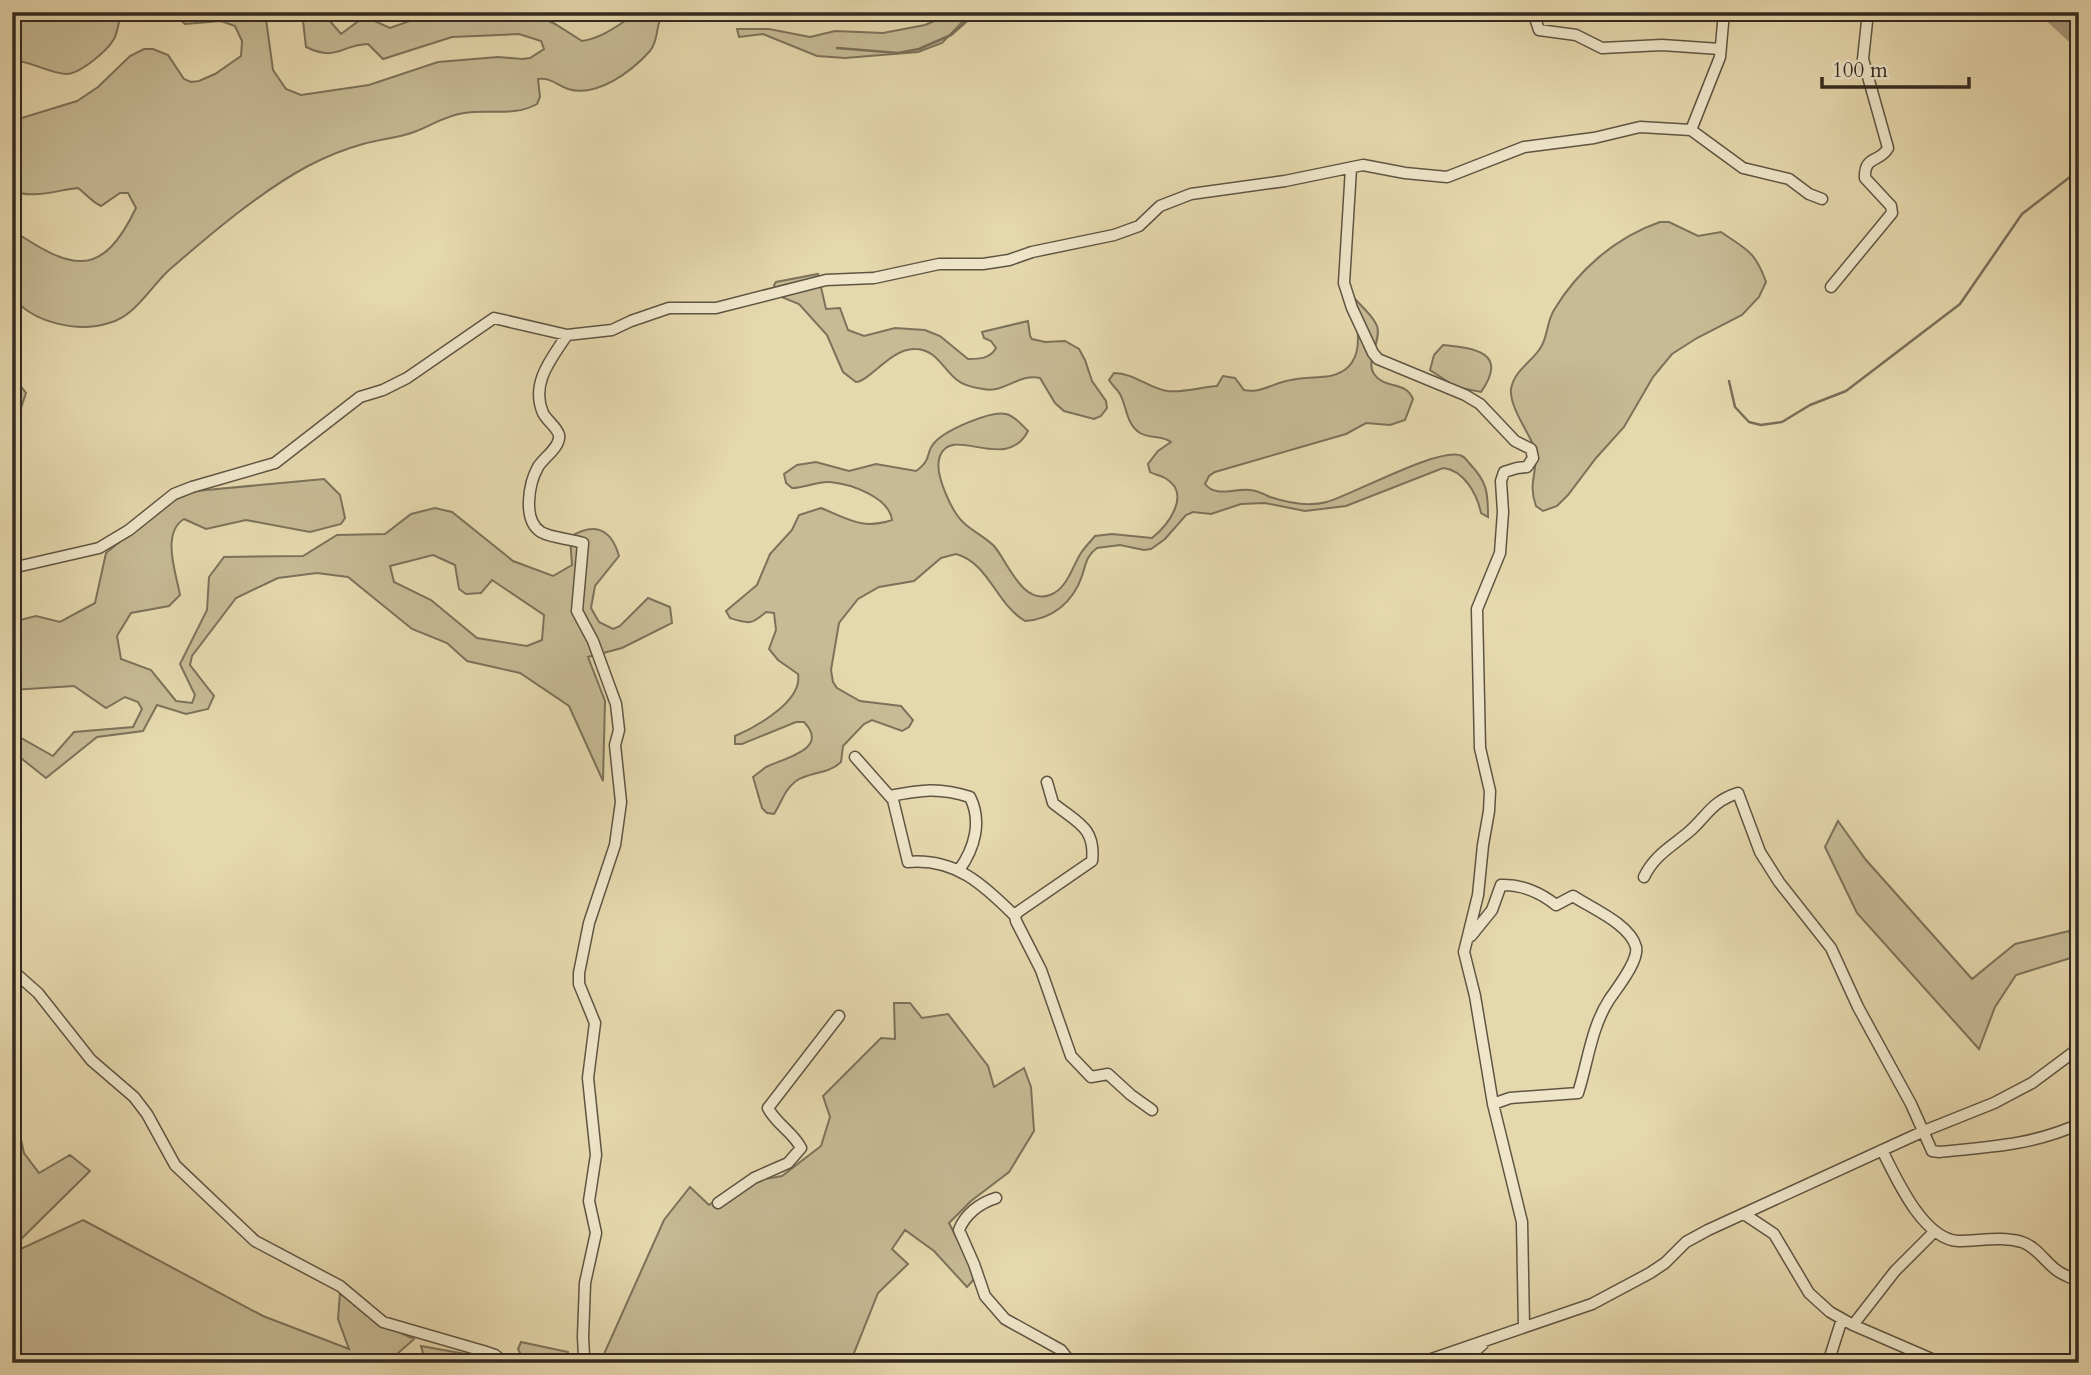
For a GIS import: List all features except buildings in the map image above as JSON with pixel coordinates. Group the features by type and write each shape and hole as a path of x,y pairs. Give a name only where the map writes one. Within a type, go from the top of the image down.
{"street":[{"path":"1533,12 1539,30 1576,36 1602,48 1662,45 1720,49"},
{"path":"1691,130 1720,57 1724,12"},
{"path":"1832,287 1892,213 1891,206 1865,178 1869,161 1884,154 1888,148 1863,60 1868,12"},
{"path":"1892,12 1899,12"},
{"path":"12,568 99,548 129,530 174,494 275,463 360,397 383,390 407,378 494,317 567,335 612,330 669,309 716,308 826,280 874,278 939,264 983,264 1009,260 1139,226 1160,206 1191,194 1284,181 1363,165 1447,177 1524,147 1594,138 1640,127 1691,130 1743,168 1789,179 1809,194 1822,199"},
{"path":"1351,168 1344,284 1373,353 1378,359 1465,395 1480,404 1515,441 1531,449 1533,458 1527,467 1504,472 1501,481 1503,512 1500,553 1477,609 1480,748 1490,791 1478,895 1464,953 1475,996 1493,1104 1523,1231 1524,1327"},
{"path":"567,335 543,372 538,396 544,415 559,435 538,467 531,487 529,508 534,525 542,533 583,543 577,611 593,641 616,704 619,730 615,745 621,802 615,845 589,923 579,973 579,984 595,1023 588,1078 596,1155 589,1201 596,1233 586,1283 583,1337 587,1363"},
{"path":"855,757 893,800 908,862 929,860 960,870 998,899 1015,916 1041,970 1071,1056 1091,1077 1108,1074 1152,1110"},
{"path":"1015,916 1038,896 1066,881 1092,861 1091,837 1073,817 1053,803 1047,782"},
{"path":"890,796 946,789 970,797 977,810 975,837 967,860 960,870"},
{"path":"1644,877 1655,858 1692,829 1712,806 1738,793 1760,852 1779,882 1830,948 1847,985 1906,1093 1934,1153 2025,1143 2057,1134 2079,1124"},
{"path":"1467,942 1492,910 1501,885 1511,884 1532,891 1556,905 1573,896 1612,920 1627,933 1636,946 1636,953 1620,986 1604,1008 1593,1036 1578,1093 1510,1098 1493,1104"},
{"path":"12,970 38,992 91,1060 134,1097 147,1114 175,1165 255,1241 340,1286 383,1322 495,1355 505,1363"},
{"path":"718,1203 754,1178 788,1163 801,1148 768,1108 839,1016"},
{"path":"1420,1363 1570,1313 1619,1292 1665,1263 1686,1242 1708,1230 2018,1091 2079,1048"},
{"path":"1882,1150 1904,1195 1934,1231 1946,1239 1960,1241 1983,1238 2024,1243 2056,1269 2078,1278"},
{"path":"996,1198 986,1201 966,1216 959,1230 974,1264 981,1289 1005,1319 1061,1350 1071,1363"},
{"path":"1744,1214 1774,1234 1809,1293 1830,1312 1853,1325 1941,1363"},
{"path":"1853,1325 1895,1271 1934,1231"},
{"path":"1828,1363 1842,1319"},
{"path":"1462,1363 1485,1342"}],"shaded area":[{"path":"12,12 121,12 111,44 85,66 66,74 12,60"},
{"path":"172,12 265,12 273,70 286,89 301,95 369,85 438,62 498,57 522,59 530,58 544,49 541,41 519,34 452,37 383,59 368,44 325,53 306,47 302,12 328,12 329,20 341,34 360,20 368,18 390,28 435,12 532,13 582,41 612,30 628,19 630,12 666,12 662,16 650,51 634,67 613,81 591,90 579,91 546,79 538,79 540,97 537,104 528,108 510,112 457,114 408,134 363,144 328,156 290,176 235,215 168,271 127,314 109,323 84,327 43,319 31,313 12,296 12,230 51,253 83,261 97,257 110,248 123,232 136,208 128,193 120,193 101,206 78,188 36,194 12,190 12,121 77,101 98,87 130,56 144,49 153,49 168,55 184,79 191,82 215,74 241,56 242,41 235,26 221,21 185,24"},
{"path":"955,12 972,12 942,43 918,52 845,58 817,56 763,34 739,37 737,29 769,29 810,37 835,31 883,33 925,25"},
{"path":"1660,222 1669,222 1698,236 1721,232 1754,257 1766,282 1759,297 1742,315 1672,354 1653,377 1624,427 1568,495 1557,506 1543,511 1536,506 1534,498 1535,449 1513,403 1513,383 1542,346 1551,315 1574,281 1613,246"},
{"path":"818,274 826,309 840,308 848,330 864,336 895,328 925,330 940,336 968,359 976,359 987,356 996,348 991,341 984,338 982,332 1028,321 1032,339 1045,342 1065,341 1079,349 1107,408 1101,416 1094,419 1064,411 1055,403 1040,378 1025,378 990,390 970,386 957,380 934,356 915,349 897,354 856,382 843,372 827,335 799,304 779,296 774,285 776,282"},
{"path":"1352,296 1377,326 1371,363 1374,374 1384,382 1405,389 1413,399 1405,420 1390,425 1366,423 1346,434 1215,472 1205,484 1220,492 1252,490 1291,503 1320,503 1339,498 1417,464 1451,455 1462,456 1483,482 1487,494 1488,517 1481,513 1473,491 1463,478 1443,468 1346,506 1305,511 1265,503 1241,504 1211,514 1193,512 1186,515 1165,539 1151,549 1120,545 1097,548 1088,557 1073,594 1061,608 1044,617 1025,621 1007,605 977,566 956,554 941,558 914,581 879,587 858,599 839,623 831,670 837,688 860,701 901,706 913,720 909,727 902,731 872,720 864,724 843,746 841,762 831,769 796,781 786,792 774,814 767,813 762,808 753,777 766,767 801,752 812,740 811,732 804,722 796,722 742,744 735,744 735,736 765,720 786,703 798,684 798,674 778,660 769,649 776,630 774,613 766,612 753,621 746,622 730,618 726,611 757,585 770,554 792,530 799,515 821,508 864,523 892,520 884,505 868,493 830,482 792,488 786,483 784,474 797,465 816,462 849,471 876,464 916,471 925,462 932,445 949,432 990,415 1009,415 1028,431 1018,443 1007,449 967,445 946,448 940,456 941,482 960,519 994,546 1024,588 1031,594 1050,595 1065,583 1081,553 1095,536 1112,534 1152,538 1175,510 1177,492 1173,485 1165,478 1150,472 1148,464 1158,451 1171,442 1164,438 1144,435 1135,429 1120,394 1109,380 1114,373 1128,375 1160,389 1173,391 1217,386 1223,376 1235,378 1244,390 1250,391 1285,381 1330,376 1343,371 1351,364 1356,354 1358,331"},
{"path":"1443,345 1476,351 1489,360 1489,379 1481,392 1456,387 1430,370 1434,355"},
{"path":"12,375 26,393 20,411 12,413"},
{"path":"324,479 340,495 345,518 341,524 310,532 246,520 206,529 184,519 177,525 173,534 172,554 180,595 169,606 131,613 117,636 121,659 151,670 176,701 192,703 195,695 180,664 207,610 209,577 224,557 303,556 337,535 385,534 411,514 435,508 452,512 513,561 553,576 572,565 570,537 594,529 606,534 619,556 595,586 591,608 599,622 613,629 620,626 648,598 670,607 672,623 622,648 588,657 605,701 603,781 569,706 520,673 467,661 447,643 412,629 348,577 317,573 278,578 236,598 192,656 190,665 214,696 208,709 186,714 157,705 143,731 97,737 46,778 12,751 12,733 53,756 74,732 133,727 142,709 138,702 125,697 106,708 74,686 12,690 12,622 36,616 60,622 95,603 106,553 167,503 196,491","holes":["433,555 455,565 459,589 466,594 481,593 492,580 544,615 542,640 527,646 477,638 431,600 394,582 390,566"]},
{"path":"1838,821 1866,860 1972,979 2015,944 2069,931 2077,956 2016,975 1995,1007 1979,1049 1857,913 1825,847"},
{"path":"894,1003 910,1003 922,1018 948,1014 988,1066 994,1087 1024,1068 1031,1087 1034,1131 1009,1172 971,1201 949,1223 976,1277 967,1287 934,1251 905,1230 892,1249 908,1264 878,1293 850,1363 600,1363 664,1220 690,1187 709,1205 741,1183 782,1176 821,1146 830,1117 823,1096 881,1038 895,1039"},
{"path":"12,1110 15,1112 24,1153 39,1173 70,1155 90,1171 12,1248"},
{"path":"83,1220 263,1316 349,1349 338,1319 340,1293 392,1329 414,1339 384,1363 12,1363 12,1253"},
{"path":"521,1342 568,1352 566,1363 539,1363 522,1357 518,1349"},
{"path":"421,1346 488,1358 497,1363 426,1363"}],"waterway":[{"path":"837,48 898,53 919,49 951,35 977,12"},
{"path":"2050,12 2079,39"},
{"path":"1729,381 1735,407 1749,422 1761,425 1782,422 1810,405 1846,391 1960,304 2022,214 2079,170"}]}
